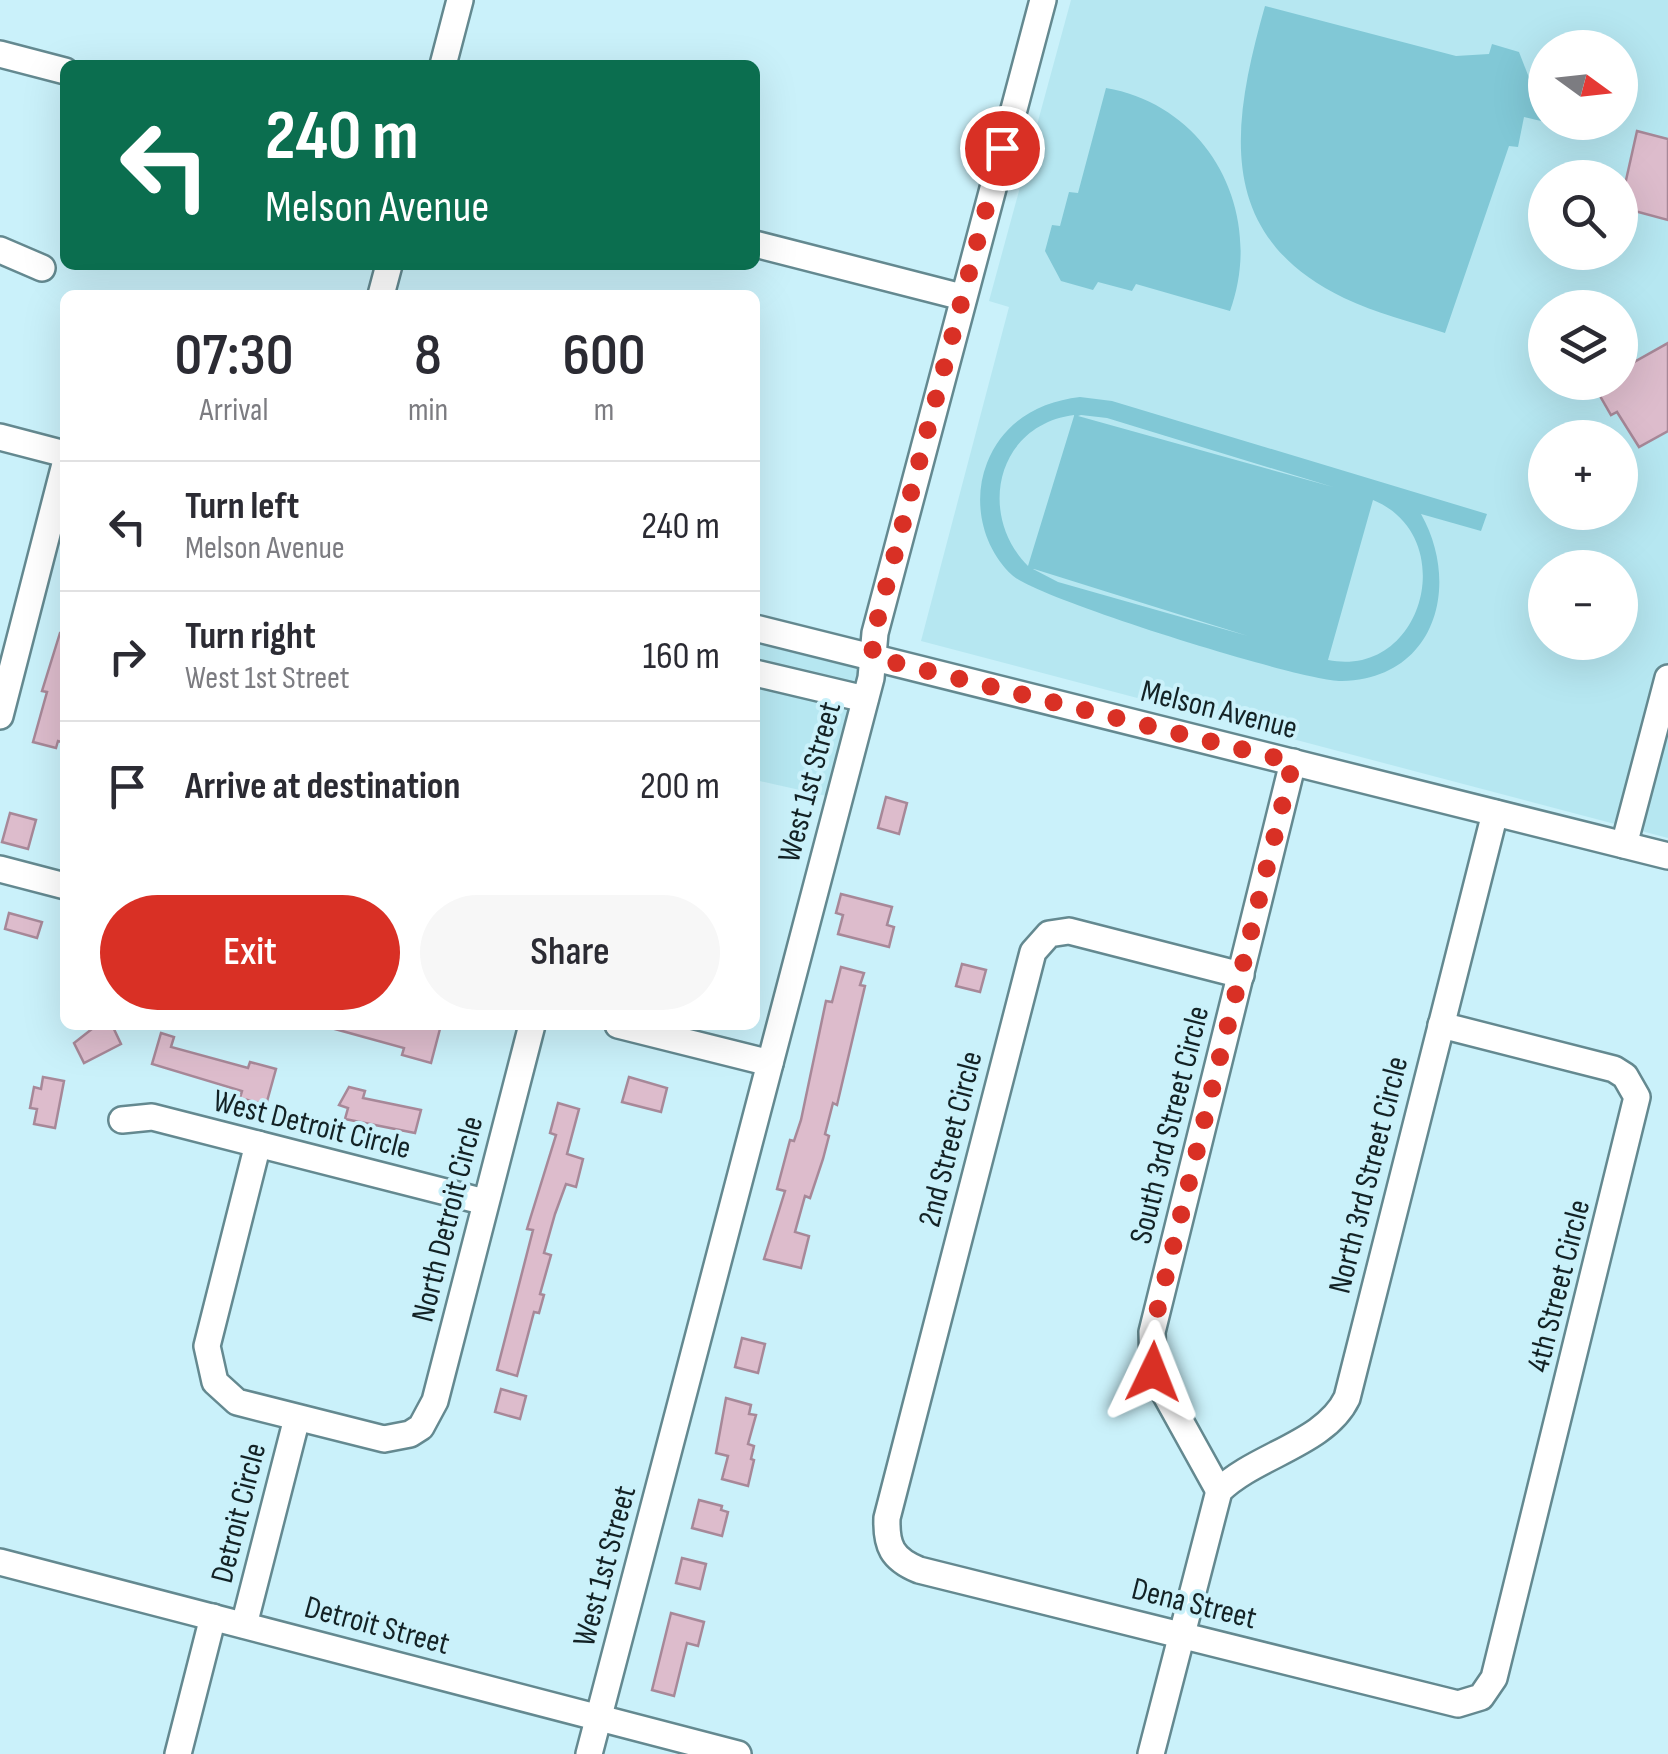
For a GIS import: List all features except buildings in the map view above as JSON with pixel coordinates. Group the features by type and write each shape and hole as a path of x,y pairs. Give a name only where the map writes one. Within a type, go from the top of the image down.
{"street":[{"path":"444,60 460,0"},
{"name":"West 1st Street","path":"589,1754 865,699 874,633 1043,0"},
{"path":"0,54 60,70"},
{"path":"760,245 962,297"},
{"path":"0,250 42,268"},
{"path":"0,438 60,453"},
{"path":"0,716 60,483"},
{"name":"Melson Avenue","path":"760,629 1668,856"},
{"path":"789,680 799,639"},
{"path":"760,674 865,699"},
{"path":"1624,845 1668,678"},
{"name":"South 3rd Street Circle","path":"1219,1490 1153,1372 1151,1351 1293,762"},
{"name":"North 3rd Street Circle","path":"1219,1490 1234,1476 1328,1423 1347,1398 1494,813"},
{"path":"0,869 60,885"},
{"name":"2nd Street Circle","path":"893,1555 886,1539 887,1518 1033,952 1049,934 1069,931 1241,975"},
{"name":"4th Street Circle","path":"1441,1025 1614,1069 1625,1076 1637,1097 1494,1678 1481,1697"},
{"name":"North Detroit Circle","path":"297,1418 384,1439 410,1434 420,1426 435,1400 531,1030"},
{"path":"641,1030 770,1063"},
{"name":"West Detroit Circle","path":"122,1120 152,1118 485,1202"},
{"path":"258,1144 207,1346 215,1382 237,1402 297,1418"},
{"name":"Detroit Circle","path":"244,1625 297,1418"},
{"path":"1152,1754 1219,1490"},
{"name":"Dena Street","path":"893,1555 918,1570 1458,1704 1481,1697"},
{"name":"Detroit Street","path":"0,1562 738,1754"},
{"path":"178,1754 213,1616"}],"shaded area":[{"path":"1071,0 1668,0 1668,838 921,641 1009,307 989,301"},
{"path":"1265,6 1456,56 1489,54 1492,44 1519,52 1528,75 1528,118 1524,117 1518,147 1509,146 1445,333 1344,298 1302,272 1272,242 1253,209 1243,172 1241,133"},
{"path":"1106,88 1143,99 1175,117 1201,141 1220,170 1234,203 1240,238 1239,275 1230,311 1136,284 1132,291 1098,282 1093,290 1061,281 1045,251 1052,225 1060,226 1069,192 1078,193"},
{"path":"1080,397 1112,401 1487,514 1481,531 1421,514 1433,541 1439,570 1438,598 1432,623 1419,646 1400,664 1374,676 1342,681 1278,668 1069,602 1012,575 1002,564 987,537 980,508 987,463 1012,425 1036,409","holes":["1074,415 1028,566 1012,545 1003,522 1003,475 1012,454 1027,436 1048,422","1078,416 1107,418 1333,487","1373,500 1400,518 1417,543 1423,571 1420,601 1408,627 1388,648 1361,660 1328,660","1033,569 1248,636 1058,582"]},
{"path":"760,644 864,670 831,797 760,781"}],"route":[{"path":"1002,148 874,633 872,657 1293,762 1152,1332 1153,1372"}]}
